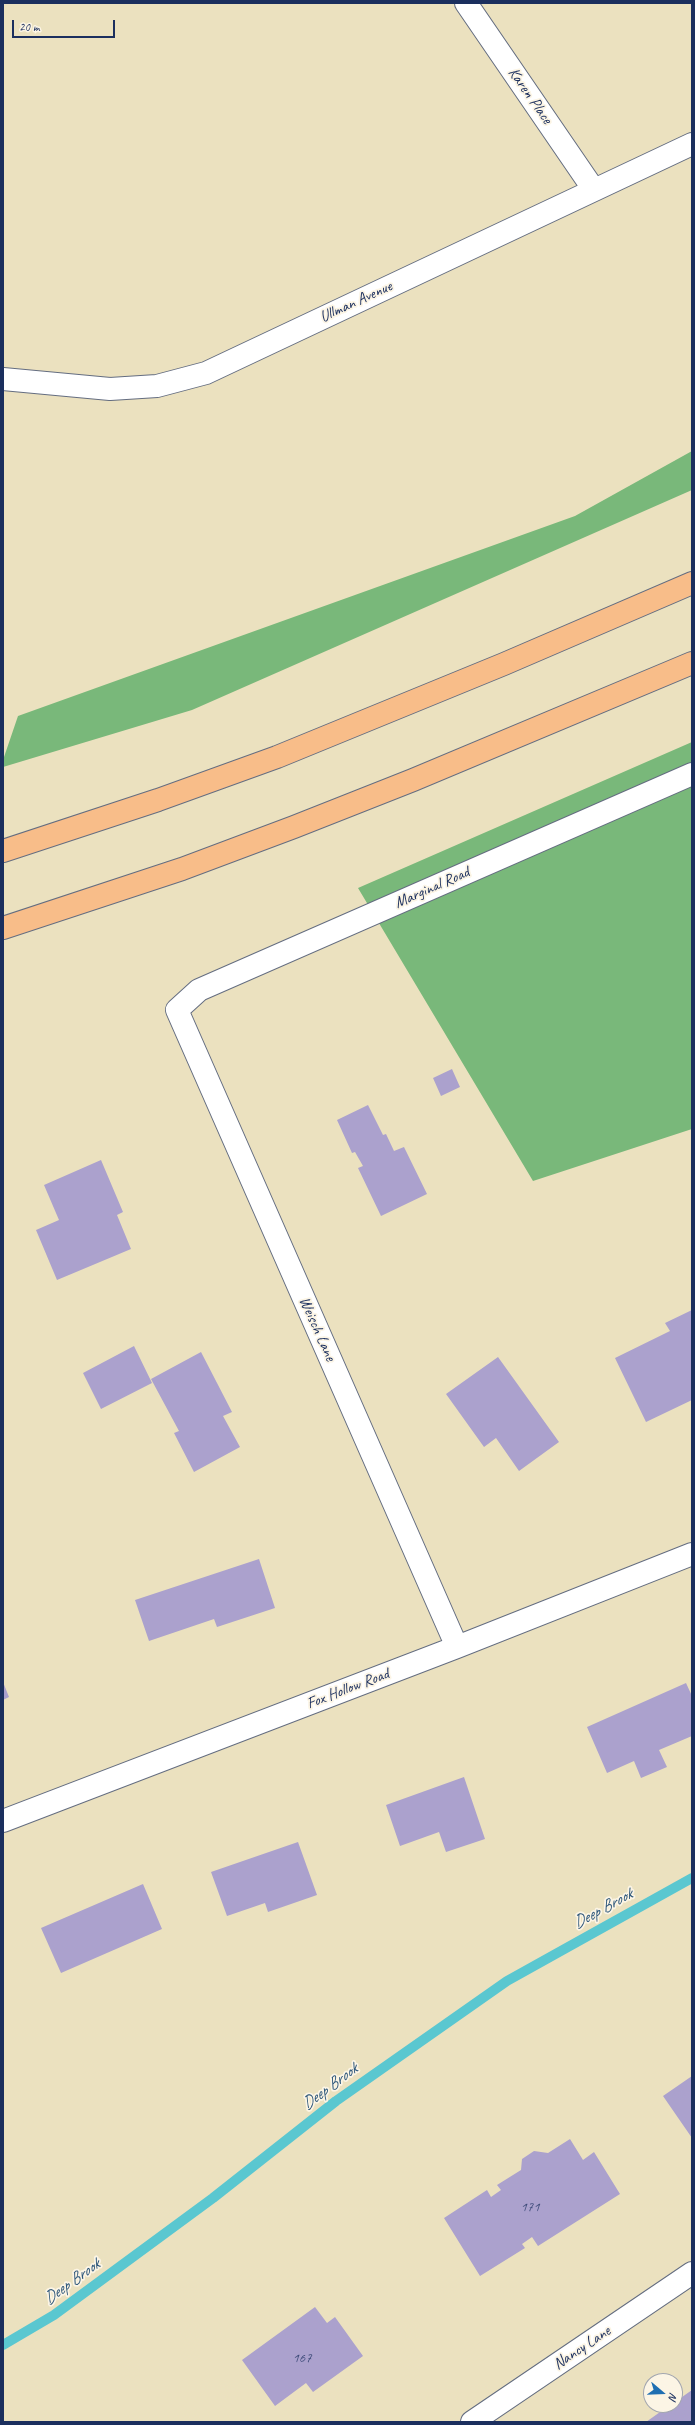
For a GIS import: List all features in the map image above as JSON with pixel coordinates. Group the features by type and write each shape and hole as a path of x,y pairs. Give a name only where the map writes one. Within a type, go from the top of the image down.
{"highway":[{"path":"3,851 158,800 277,756 497,668 692,583"},
{"path":"3,928 182,869 287,829 420,777 692,663"}],"street":[{"name":"Karen Place","path":"466,3 594,190"},
{"name":"Ullman Avenue","path":"3,379 110,389 157,386 206,373 692,144"},
{"name":"Marginal Road","path":"177,1010 199,990 692,774"},
{"name":"Weisch Lane","path":"177,1010 457,1647"},
{"name":"Fox Hollow Road","path":"3,1821 457,1647 692,1554"},
{"name":"Nancy Lane","path":"472,2422 692,2273"}],"green space":[{"path":"692,451 692,490 192,710 3,767 3,760 18,716 575,516"},
{"path":"692,742 692,1129 533,1181 358,888"}],"building":[{"path":"452,1069 460,1087 441,1096 433,1078"},
{"path":"368,1105 383,1135 386,1134 394,1151 404,1147 427,1194 381,1216 358,1168 363,1166 355,1152 352,1153 337,1120"},
{"path":"101,1160 123,1212 117,1215 131,1249 57,1280 36,1230 59,1220 44,1185"},
{"path":"692,1310 692,1400 646,1422 615,1358 670,1331 665,1323"},
{"path":"134,1346 152,1383 101,1409 83,1373"},
{"path":"201,1352 232,1412 223,1416 240,1447 194,1472 174,1433 179,1431 151,1379"},
{"path":"498,1357 559,1442 519,1471 496,1438 484,1447 446,1394"},
{"path":"259,1559 275,1608 217,1627 214,1619 149,1641 135,1600"},
{"path":"3,1682 9,1697 3,1700"},
{"path":"686,1683 692,1696 692,1736 659,1750 667,1767 641,1778 634,1761 607,1773 587,1727"},
{"path":"464,1777 485,1839 446,1852 439,1832 400,1846 386,1805"},
{"path":"298,1842 317,1895 268,1912 265,1903 227,1916 211,1872"},
{"path":"143,1884 162,1929 61,1973 41,1928"},
{"path":"692,2076 692,2138 663,2096"},
{"path":"570,2139 583,2160 594,2152 620,2194 538,2246 532,2237 522,2244 525,2248 480,2276 444,2218 487,2190 491,2197 501,2190 497,2185 521,2170 522,2159 534,2151 548,2153"},
{"path":"315,2307 327,2323 335,2317 363,2356 313,2392 306,2383 275,2406 242,2360"},
{"path":"692,2390 692,2422 646,2422 659,2413 683,2413 683,2396"}],"waterway":[{"name":"Deep Brook","path":"3,2345 54,2315 213,2198 336,2101 507,1981 692,1878"}]}
